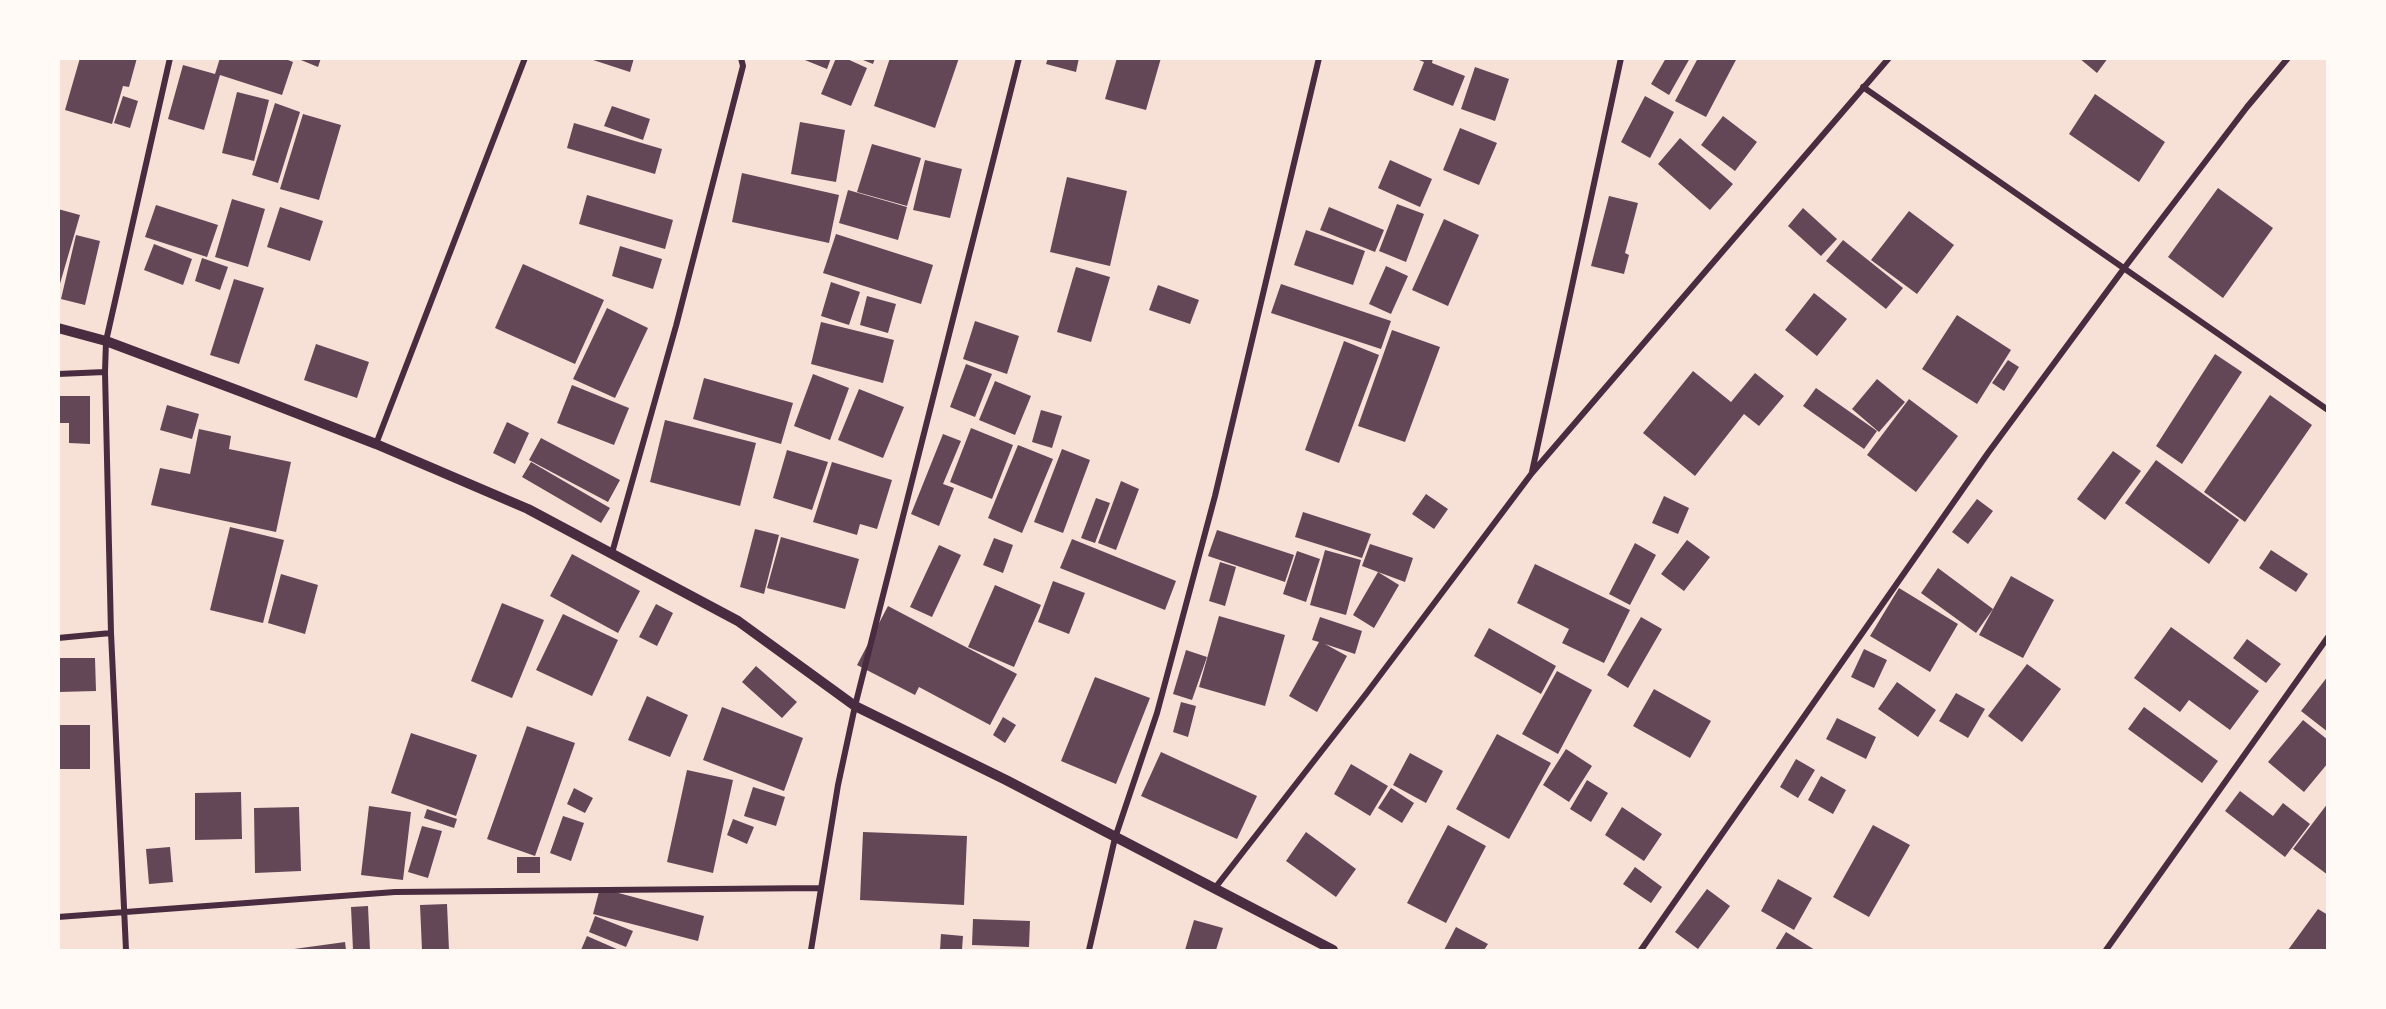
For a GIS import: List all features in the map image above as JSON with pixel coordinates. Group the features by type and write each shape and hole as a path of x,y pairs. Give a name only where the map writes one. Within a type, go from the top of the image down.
{"street":[{"path":"126,951 111,633 106,341 170,58"},
{"path":"376,444 525,58"},
{"path":"612,553 679,315 742,66 741,58"},
{"path":"811,951 838,785 855,706 1019,58"},
{"path":"1089,951 1115,838 1157,713 1209,519 1319,58"},
{"path":"1532,473 1621,58"},
{"path":"1215,888 1366,694 1532,473 1889,58"},
{"path":"1641,951 1988,453 2125,267 2247,107 2288,58"},
{"path":"1863,87 2328,410"},
{"path":"58,328 106,341 376,444 528,509 738,621 855,706 1006,780 1333,951"},
{"path":"58,374 105,372"},
{"path":"58,638 111,633"},
{"path":"2106,951 2328,637"},
{"path":"58,917 395,892 820,888"}],"building":[{"path":"80,58 137,58 129,87 123,86 112,124 65,110"},
{"path":"220,58 283,58 293,62 282,95 220,75 204,130 168,119 183,65 215,74"},
{"path":"296,58 321,58 318,67"},
{"path":"587,58 634,58 630,72"},
{"path":"800,58 831,58 827,69"},
{"path":"836,58 845,58 867,68 851,106 821,94"},
{"path":"858,58 875,58 873,64"},
{"path":"890,58 959,58 935,128 874,106"},
{"path":"1048,58 1079,58 1076,72 1046,64"},
{"path":"1117,58 1161,58 1146,110 1105,99"},
{"path":"1414,58 1433,58 1432,63 1465,76 1453,106 1413,90 1424,62"},
{"path":"1666,58 1690,58 1669,95 1651,84"},
{"path":"1698,58 1737,58 1706,117 1675,101"},
{"path":"2079,58 2108,58 2097,73"},
{"path":"1475,67 1509,79 1495,121 1461,109"},
{"path":"237,92 269,100 254,161 222,153"},
{"path":"2095,94 2165,142 2139,182 2069,134"},
{"path":"123,96 138,101 130,128 114,123"},
{"path":"1645,96 1674,112 1650,158 1621,142"},
{"path":"275,103 300,112 278,183 252,175"},
{"path":"612,106 650,119 643,140 604,126"},
{"path":"303,114 341,125 319,200 280,189"},
{"path":"1723,116 1757,142 1735,171 1701,145"},
{"path":"800,122 845,130 836,182 791,174"},
{"path":"574,123 662,149 655,174 567,148"},
{"path":"1460,128 1497,143 1479,185 1443,170"},
{"path":"1680,138 1733,184 1710,210 1658,164"},
{"path":"872,144 921,158 907,206 857,192"},
{"path":"925,160 962,169 950,218 913,210"},
{"path":"1390,160 1432,179 1420,207 1378,188"},
{"path":"742,173 839,195 829,243 732,222"},
{"path":"1067,177 1127,191 1110,266 1050,252"},
{"path":"2218,188 2273,228 2223,298 2168,257"},
{"path":"848,190 907,207 898,240 839,223"},
{"path":"587,195 673,220 665,249 579,224"},
{"path":"1609,196 1638,203 1625,253 1629,255 1624,274 1591,266"},
{"path":"232,199 265,209 248,267 215,257"},
{"path":"1397,204 1424,214 1406,262 1379,251"},
{"path":"156,205 218,225 207,257 145,237"},
{"path":"280,207 323,221 310,261 267,247"},
{"path":"1329,207 1384,230 1375,252 1320,230"},
{"path":"1803,208 1837,239 1821,256 1788,226"},
{"path":"58,209 80,215 59,287 58,287"},
{"path":"1909,211 1954,245 1917,294 1871,260"},
{"path":"1444,219 1479,235 1448,306 1412,290"},
{"path":"1306,230 1365,251 1353,285 1294,265"},
{"path":"836,234 933,265 921,304 823,273"},
{"path":"76,235 100,241 85,305 61,299"},
{"path":"1843,240 1903,288 1886,309 1826,261"},
{"path":"154,244 192,259 183,285 144,270"},
{"path":"620,246 662,259 653,289 612,276"},
{"path":"202,258 228,267 220,290 195,281"},
{"path":"523,264 604,300 575,364 495,328"},
{"path":"1386,266 1408,276 1391,314 1369,304"},
{"path":"1076,267 1110,277 1091,342 1057,332"},
{"path":"234,279 264,288 239,364 210,355"},
{"path":"831,282 860,292 849,325 821,316"},
{"path":"1281,284 1391,321 1381,349 1271,313"},
{"path":"1158,285 1199,300 1190,324 1149,310"},
{"path":"1814,293 1847,319 1817,356 1785,330"},
{"path":"867,296 896,304 888,333 860,325"},
{"path":"607,308 648,328 615,398 573,379"},
{"path":"1957,315 2011,350 1977,404 1922,369"},
{"path":"975,321 1019,336 1007,374 963,359"},
{"path":"821,322 894,340 883,383 811,364"},
{"path":"1392,330 1440,347 1405,442 1358,426"},
{"path":"1344,341 1379,355 1339,463 1305,450"},
{"path":"316,344 369,362 357,398 304,380"},
{"path":"2215,354 2242,372 2182,464 2156,446"},
{"path":"2008,360 2019,367 2004,391 1992,383"},
{"path":"966,364 992,374 975,417 950,407"},
{"path":"1693,371 1731,402 1755,373 1784,396 1759,426 1744,414 1695,476 1643,433"},
{"path":"813,374 849,388 830,440 794,426"},
{"path":"704,378 793,403 781,444 693,419"},
{"path":"1877,379 1905,402 1879,432 1852,409"},
{"path":"995,381 1031,396 1015,435 979,420"},
{"path":"572,385 629,408 614,445 557,423"},
{"path":"1816,388 1877,431 1864,449 1803,406"},
{"path":"859,389 904,407 883,458 838,440"},
{"path":"2270,395 2312,425 2245,522 2204,492"},
{"path":"58,396 90,396 90,444 69,443 69,423 58,423"},
{"path":"1909,399 1958,436 1916,492 1867,455"},
{"path":"167,405 199,414 192,439 160,430"},
{"path":"1041,410 1062,416 1052,448 1032,442"},
{"path":"665,420 756,443 740,506 650,482"},
{"path":"507,422 529,433 515,464 493,453"},
{"path":"971,428 1013,445 992,499 950,482"},
{"path":"199,429 231,436 229,449 291,462 276,532 151,505 160,468 190,474"},
{"path":"943,434 961,441 943,484 954,488 939,526 911,514"},
{"path":"541,438 620,480 608,502 529,460"},
{"path":"1018,445 1053,459 1022,533 988,518"},
{"path":"1062,449 1090,460 1063,533 1034,522"},
{"path":"787,450 828,462 812,510 773,498"},
{"path":"2113,451 2141,471 2105,520 2077,499"},
{"path":"2156,460 2239,520 2209,564 2125,503"},
{"path":"531,462 610,508 601,523 522,477"},
{"path":"832,462 892,480 877,529 860,524 857,535 813,522"},
{"path":"1121,481 1139,489 1116,550 1098,543"},
{"path":"1426,494 1448,509 1434,529 1412,514"},
{"path":"1664,496 1689,508 1678,534 1652,523"},
{"path":"1096,498 1110,503 1095,543 1081,538"},
{"path":"1977,499 1993,511 1968,544 1952,532"},
{"path":"1303,512 1371,534 1362,558 1295,537"},
{"path":"230,527 284,540 263,623 210,610"},
{"path":"755,529 779,535 764,594 740,587"},
{"path":"1217,530 1294,555 1285,582 1208,556"},
{"path":"781,537 859,559 845,609 767,588"},
{"path":"994,538 1013,545 1003,573 983,565"},
{"path":"1072,539 1176,581 1165,610 1060,568"},
{"path":"1687,540 1710,557 1684,591 1661,574"},
{"path":"1635,543 1656,555 1630,605 1609,594"},
{"path":"1370,544 1413,558 1405,582 1362,566"},
{"path":"939,545 961,555 932,617 910,607"},
{"path":"1325,550 1361,560 1346,615 1310,605"},
{"path":"2271,550 2308,574 2296,592 2259,568"},
{"path":"1297,551 1320,559 1306,602 1283,594"},
{"path":"572,554 640,591 618,633 550,596"},
{"path":"1220,562 1236,567 1225,606 1209,601"},
{"path":"1535,564 1630,610 1604,663 1562,643 1569,629 1517,603"},
{"path":"1938,568 1993,609 1976,633 1921,593"},
{"path":"1378,572 1399,585 1374,628 1353,615"},
{"path":"281,574 318,585 305,634 268,623"},
{"path":"2011,576 2054,600 2023,658 1979,635"},
{"path":"1053,581 1085,593 1069,634 1038,622"},
{"path":"995,585 1041,605 1014,667 968,647"},
{"path":"1899,588 1958,624 1930,672 1870,636"},
{"path":"502,603 544,620 512,698 471,681"},
{"path":"656,604 673,613 657,646 639,637"},
{"path":"888,606 1017,674 990,725 919,687 915,695 857,665"},
{"path":"563,614 618,640 592,696 536,670"},
{"path":"1219,616 1285,635 1265,706 1199,687"},
{"path":"1320,617 1362,631 1355,654 1325,644 1347,656 1317,712 1289,696 1319,642 1312,640"},
{"path":"1641,617 1662,629 1628,688 1607,675"},
{"path":"2171,627 2259,691 2230,730 2189,700 2180,712 2134,678"},
{"path":"1489,628 1556,666 1541,694 1474,656"},
{"path":"2247,639 2281,664 2266,683 2233,658"},
{"path":"1864,649 1887,660 1874,688 1851,677"},
{"path":"1186,650 1207,657 1192,700 1173,694"},
{"path":"58,658 95,658 96,691 58,692"},
{"path":"2027,664 2061,689 2022,742 1988,716"},
{"path":"756,666 797,702 782,718 742,682"},
{"path":"1557,671 1592,690 1558,754 1522,734"},
{"path":"2328,676 2328,732 2301,711"},
{"path":"1095,677 1150,698 1116,784 1061,761"},
{"path":"1897,682 1936,710 1918,737 1878,709"},
{"path":"1654,689 1711,721 1690,758 1633,726"},
{"path":"1956,693 1985,709 1968,738 1939,721"},
{"path":"647,696 688,715 670,757 628,740"},
{"path":"1181,702 1196,706 1188,737 1173,732"},
{"path":"722,707 803,738 784,791 703,760"},
{"path":"2144,707 2218,761 2202,783 2128,729"},
{"path":"1003,717 1016,725 1005,743 993,735"},
{"path":"1837,718 1876,737 1866,759 1826,739"},
{"path":"2303,720 2328,740 2328,763 2304,792 2268,762"},
{"path":"58,725 90,725 90,769 58,769"},
{"path":"527,726 575,743 535,856 487,839"},
{"path":"411,733 477,755 456,816 391,793"},
{"path":"1497,734 1551,763 1509,839 1456,809"},
{"path":"1566,749 1592,766 1569,802 1543,785"},
{"path":"1161,752 1257,796 1237,839 1141,796"},
{"path":"1410,753 1443,771 1426,803 1393,785"},
{"path":"1796,759 1815,770 1798,798 1780,787"},
{"path":"1351,764 1388,786 1370,816 1334,794"},
{"path":"687,770 733,780 713,873 667,862"},
{"path":"1821,776 1846,790 1833,814 1808,800"},
{"path":"1587,780 1608,793 1591,822 1570,809"},
{"path":"753,787 785,797 776,826 744,816"},
{"path":"574,788 593,798 585,813 567,804"},
{"path":"1391,788 1414,803 1402,823 1378,808"},
{"path":"2240,791 2273,816 2283,803 2310,824 2285,857 2225,811"},
{"path":"241,792 242,839 195,840 195,793"},
{"path":"2328,803 2328,875 2293,849"},
{"path":"369,806 411,812 403,880 361,875"},
{"path":"299,807 301,871 255,873 254,808"},
{"path":"1622,807 1662,834 1644,861 1605,835"},
{"path":"427,809 457,819 454,828 424,818"},
{"path":"563,816 584,823 571,861 550,853"},
{"path":"733,819 754,827 747,844 727,835"},
{"path":"1448,825 1486,846 1446,923 1407,903"},
{"path":"1873,825 1910,845 1869,917 1833,897"},
{"path":"422,826 442,831 428,878 408,872"},
{"path":"863,832 967,836 964,905 860,900"},
{"path":"1306,832 1356,869 1336,897 1286,861"},
{"path":"170,847 173,882 149,884 146,849"},
{"path":"517,857 540,857 540,873 517,873"},
{"path":"1635,867 1662,887 1651,903 1623,884"},
{"path":"1778,879 1812,898 1794,930 1761,911"},
{"path":"600,888 704,916 698,941 593,914"},
{"path":"1707,889 1730,906 1698,949 1675,932"},
{"path":"447,904 449,950 422,950 420,905"},
{"path":"368,906 370,950 353,950 351,907"},
{"path":"2318,909 2328,915 2328,950 2288,950"},
{"path":"595,916 633,931 626,947 589,932"},
{"path":"973,919 1030,921 1029,947 972,945"},
{"path":"1194,920 1223,928 1216,950 1185,950"},
{"path":"1456,927 1488,944 1484,950 1444,950"},
{"path":"1786,932 1815,950 1775,950"},
{"path":"941,934 963,936 962,950 940,950"},
{"path":"587,936 619,950 581,950"},
{"path":"345,942 346,950 294,950 294,949"}]}
